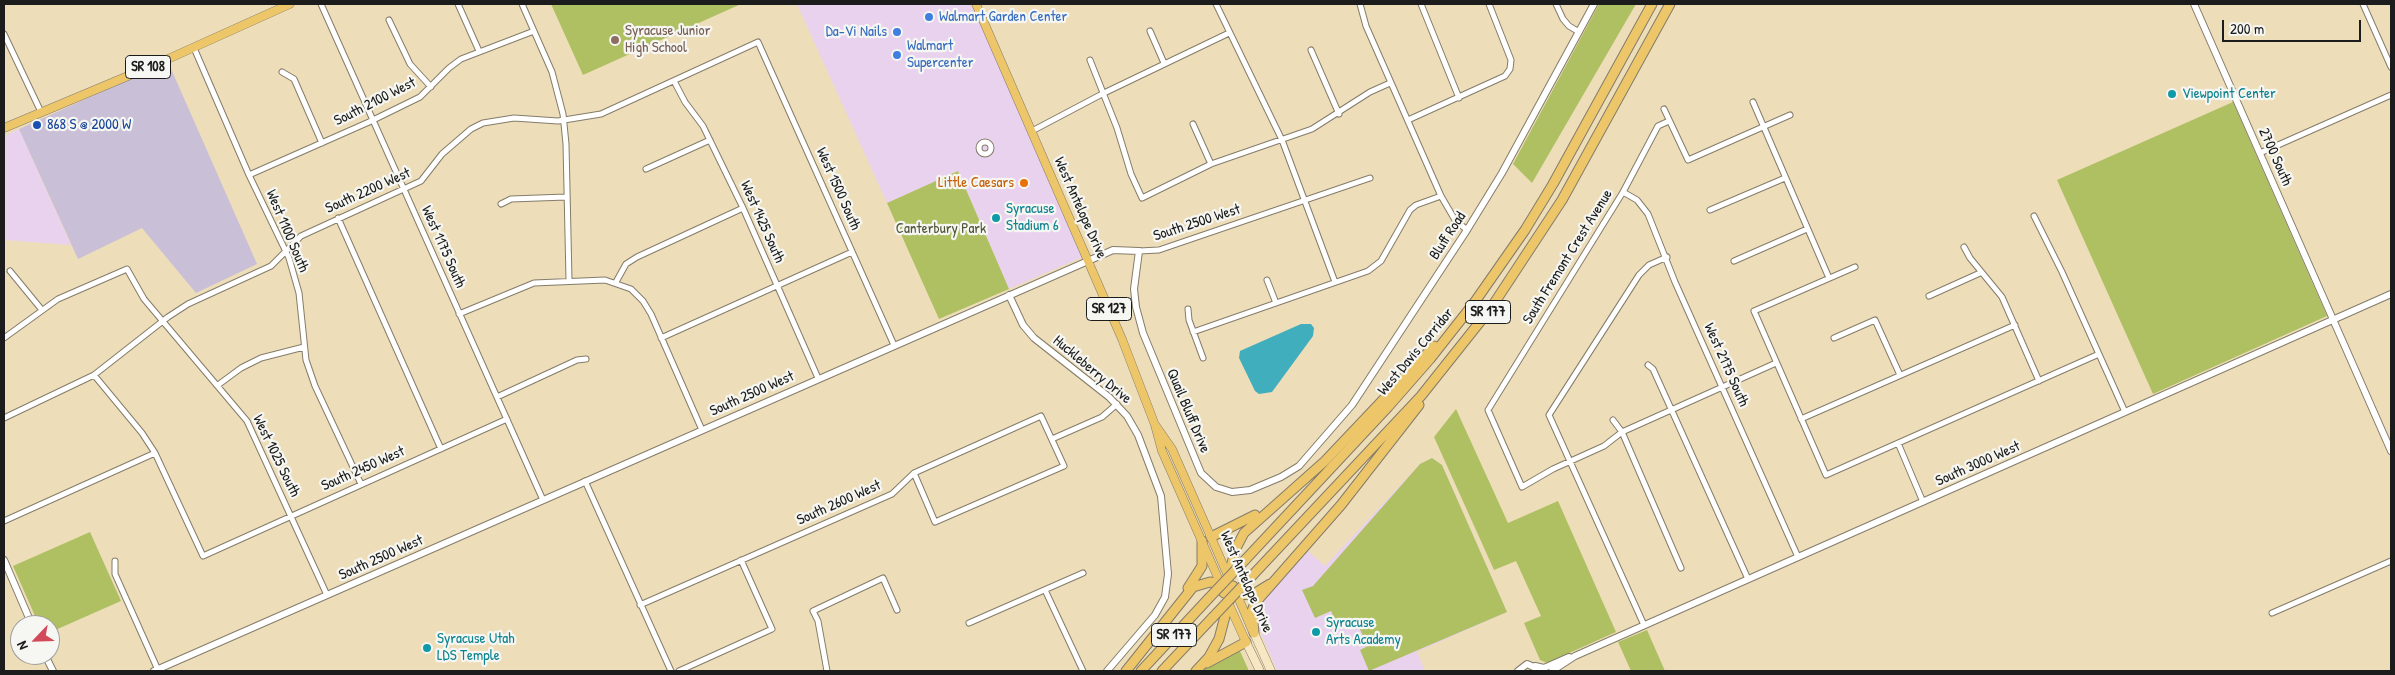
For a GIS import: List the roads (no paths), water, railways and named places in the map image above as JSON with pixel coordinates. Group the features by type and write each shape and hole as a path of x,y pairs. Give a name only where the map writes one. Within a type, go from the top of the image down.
{"highway":[{"name":"West Davis Corridor","path":"1141,671 1388,407 1464,316 1510,253 1553,184 1652,4"},
{"name":"West Davis Corridor","path":"1162,671 1421,396 1474,331 1549,221 1670,4"},
{"path":"1196,671 1217,645 1236,548 1244,532 1324,461 1464,316"},
{"path":"1254,633 1254,606 1270,584 1352,492 1462,350 1474,331"},
{"path":"1212,538 1248,520 1283,497"},
{"path":"1126,671 1184,597 1202,566 1202,541"},
{"path":"1184,597 1200,583 1257,594 1270,584"},
{"path":"1196,671 1219,655 1246,642"}],"main road":[{"name":"SR 108","path":"4,128 194,48 290,4"},
{"name":"West Antelope Drive","path":"976,4 1125,347 1155,425 1162,451 1202,541 1254,633 1271,671"},
{"name":"West Antelope Drive","path":"1155,425 1172,448 1212,538 1246,642 1260,671"}],"street":[{"name":"West 1175 South","path":"321,4 543,500"},
{"path":"458,4 479,51"},
{"path":"522,4 552,72 564,121 569,280"},
{"path":"1216,4 1282,140 1335,282"},
{"path":"1360,4 1363,19 1441,196 1455,220 1467,230"},
{"path":"1421,4 1459,98"},
{"path":"1408,120 1505,76 1510,69 1511,60 1489,4"},
{"path":"1556,4 1563,19 1579,32"},
{"name":"Bluff Road","path":"1299,466 1352,404 1467,230 1502,172 1594,4"},
{"name":"2700 South","path":"2194,4 2391,451"},
{"path":"2363,4 2391,68"},
{"path":"389,20 410,64 431,87"},
{"name":"South 2100 West","path":"249,175 420,97 449,68 479,51 534,31"},
{"path":"1150,31 1164,63"},
{"path":"1032,131 1164,63 1229,33"},
{"path":"4,34 41,112"},
{"name":"South 2200 West","path":"4,418 94,375 162,321 188,304 271,266 301,236 421,181 442,154 472,129 483,123 514,118 548,122 564,121 601,114 758,42"},
{"name":"West 1500 South","path":"758,42 894,345"},
{"name":"West 1100 South","path":"194,48 249,175 286,252 299,293 304,347 315,386 361,484"},
{"path":"1311,50 1339,114"},
{"path":"1090,60 1117,128 1128,166 1142,198 1211,164 1312,129 1339,114 1361,98 1390,83"},
{"path":"282,72 294,79 322,143"},
{"name":"West 1425 South","path":"674,81 685,102 704,126 743,208 818,378"},
{"path":"2260,152 2391,95"},
{"path":"1753,102 1829,278"},
{"path":"1664,109 1688,160 1790,115"},
{"name":"South Fremont Crest Avenue","path":"1570,462 1522,487 1488,410 1623,192 1658,126 1669,120"},
{"path":"1193,124 1211,164"},
{"path":"646,168 710,140"},
{"name":"South 2500 West","path":"156,670 1088,260 1114,250 1159,250 1370,178"},
{"path":"1710,210 1785,178"},
{"name":"West 2175 South","path":"1623,192 1637,200 1648,214 1667,257 1675,282 1798,557"},
{"path":"1193,332 1375,267 1410,210 1416,205 1441,196"},
{"path":"501,204 511,199 566,197"},
{"path":"616,282 626,264 637,257 743,208"},
{"path":"2034,216 2062,272 2125,412"},
{"path":"338,218 440,449"},
{"path":"1734,261 1807,228"},
{"path":"1964,247 1980,273 2002,297 2039,381"},
{"name":"Quail Bluff Drive","path":"1139,251 1134,289 1136,307 1143,333 1201,473 1216,487 1236,492 1256,488 1285,475 1299,466"},
{"path":"662,338 852,252"},
{"path":"1644,626 1549,415 1639,275 1649,265 1667,257"},
{"path":"1855,266 1754,311 1826,475 2099,354"},
{"name":"West 1025 South","path":"42,310 58,299 127,269 144,299 247,421 327,595"},
{"path":"4,338 42,310 10,271"},
{"path":"1929,296 1980,273"},
{"path":"459,314 523,286 569,280 605,280 616,282 630,289 643,301 662,338 702,430"},
{"path":"1267,280 1276,303"},
{"name":"Huckleberry Drive","path":"1009,294 1023,325 1034,338 1117,404 1135,429 1157,482 1162,504 1168,580 1165,597 1156,615 1107,671"},
{"name":"South 3000 West","path":"1518,671 1523,666 1537,669 1544,668 1575,656 2391,294"},
{"path":"1188,308 1189,320 1203,358"},
{"path":"1834,338 1875,320 1900,376"},
{"path":"1801,419 2014,325"},
{"path":"218,385 241,368 261,358 304,347"},
{"path":"497,397 578,360 586,359"},
{"path":"1570,462 1604,446 1622,432 1776,363"},
{"path":"1648,365 1653,369 1748,579"},
{"path":"4,521 155,453 142,433 94,375"},
{"path":"914,473 935,522 1064,466 1052,439 1105,415 1117,404"},
{"name":"South 2600 West","path":"640,605 892,494 914,473 1041,416 1052,439"},
{"name":"South 2450 West","path":"155,453 203,556 507,419"},
{"path":"1613,420 1622,432 1681,568"},
{"path":"1898,443 1923,502"},
{"path":"585,481 671,671"},
{"path":"4,560 28,615"},
{"path":"679,671 772,629 741,560"},
{"path":"115,561 115,574 156,670"},
{"path":"2272,613 2391,561"},
{"path":"969,623 1083,573"},
{"path":"827,671 818,621 813,611 884,578 898,610"},
{"path":"1045,590 1083,671"},
{"name":"South 3000 West","path":"1552,671 1575,656"}],"water":[{"path":"1301,324 1311,324 1314,328 1313,336 1272,392 1259,394 1255,391 1239,358 1240,351"}],"place":[{"name":"Walmart Garden Center","path":"929,17"},
{"name":"Da-Vi Nails","path":"897,32"},
{"name":"Syracuse Junior High School","path":"615,40"},
{"name":"Walmart Supercenter","path":"897,55"},
{"name":"Viewpoint Center","path":"2172,94"},
{"name":"868 S @ 2000 W","path":"37,125"},
{"name":"Little Caesars","path":"1024,183"},
{"name":"Syracuse Stadium 6","path":"996,218"},
{"name":"Syracuse Arts Academy","path":"1316,632"},
{"name":"Syracuse Utah LDS Temple","path":"427,648"}],"park label":[{"name":"Canterbury Park","path":"941,229"}]}
